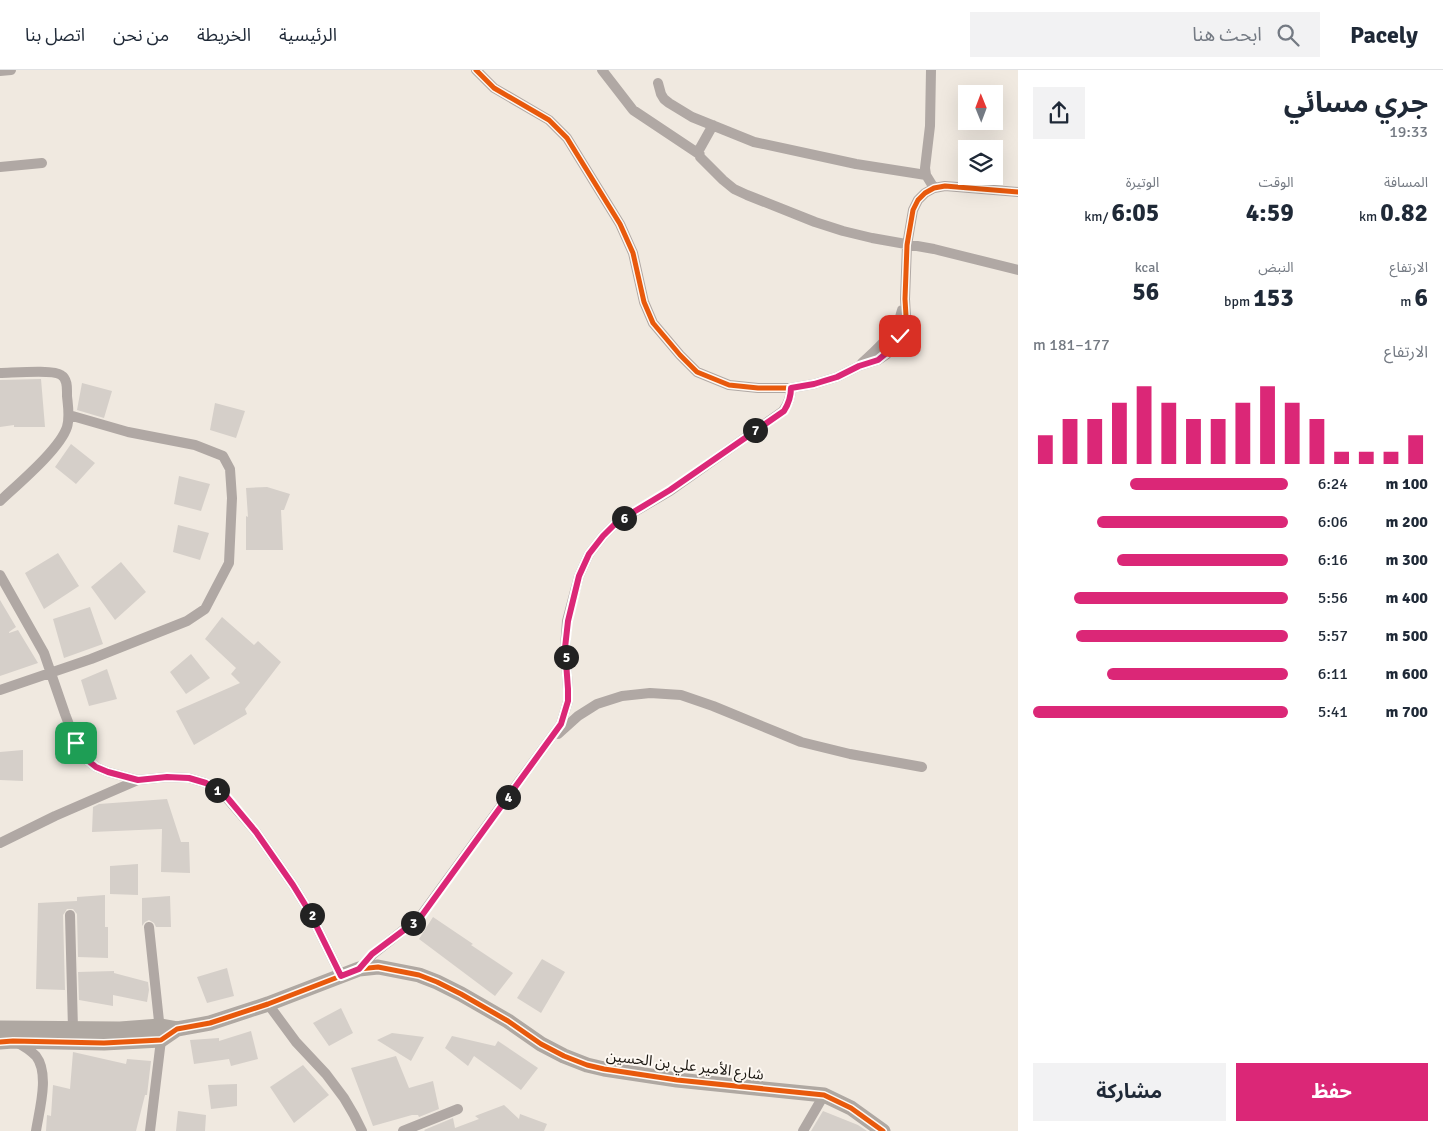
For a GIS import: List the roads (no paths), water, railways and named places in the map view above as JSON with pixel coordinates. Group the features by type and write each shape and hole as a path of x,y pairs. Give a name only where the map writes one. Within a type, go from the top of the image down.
{"street":[{"path":"0,71 12,70"},
{"path":"476,70 494,88 549,120 567,138 620,224 633,254 644,302 653,323 697,372 729,385 758,388 791,388 837,377 859,366 880,347 892,332 901,315 905,299 907,245 913,210 921,196 934,188 944,186 1018,192"},
{"path":"602,70 633,110 699,154 734,189 815,222 843,231 934,249 1018,270"},
{"path":"931,70 930,126 925,168 926,175 934,188"},
{"path":"658,83 661,94 669,103 692,117 754,142 856,164 926,175"},
{"path":"699,154 699,150 713,125"},
{"path":"0,167 42,163"},
{"path":"0,373 60,373 66,382 69,415 64,434 50,453 0,501"},
{"path":"359,969 372,954 420,918 561,724 568,701 565,648 568,621 579,576 589,554 617,522 670,490 784,411 791,396 791,388"},
{"path":"0,690 52,673 187,622 206,609 229,563 231,478 230,469 223,456 195,445 128,432 69,415"},
{"path":"0,575 44,653 64,714 76,743 86,759 96,767 108,772 138,780"},
{"path":"549,741 578,716 597,704 622,696 650,693 681,695 801,742 850,754 922,767"},
{"path":"0,842 138,780 167,777 189,778 206,783 226,796 256,832 309,911 341,976"},
{"path":"70,915 73,1029"},
{"path":"149,927 161,1033 150,1131"},
{"name":"شارع الأمير علي بن الحسين","path":"6,1041 104,1043 161,1033 210,1023 268,1004 359,969 378,967 419,975 437,982 508,1021 548,1048 588,1064 604,1069 677,1080 824,1095 851,1108 883,1131"},
{"path":"268,1004 296,1042 326,1074 344,1098 362,1131"},
{"name":"شارع الأمير علي بن الحسين","path":"0,1028 120,1029 161,1033"},
{"path":"6,1041 27,1048 37,1058 43,1080 36,1131"},
{"path":"803,1131 824,1095"},
{"path":"403,1131 458,1109"}]}
